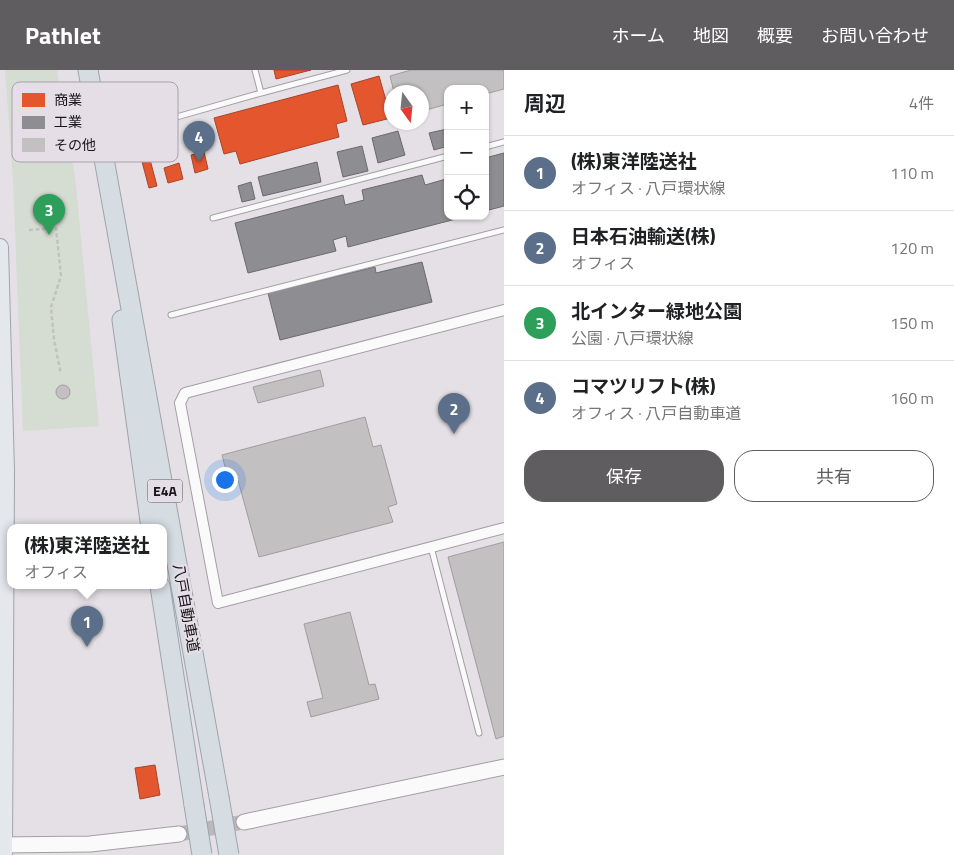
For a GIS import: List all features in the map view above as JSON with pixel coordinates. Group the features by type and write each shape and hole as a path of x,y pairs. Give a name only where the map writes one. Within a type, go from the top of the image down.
{"highway":[{"name":"八戸自動車道","path":"103,162 143,370 229,855"},
{"name":"八戸自動車道","path":"107,185 128,373 150,524"},
{"name":"八戸自動車道","path":"160,589 202,855"}],"main road":[{"path":"0,247 6,481 3,848"}],"street":[{"path":"504,310 185,393 180,403 218,603 504,528"},
{"path":"244,822 504,767"},
{"path":"3,848 61,847 179,834"}],"lane":[{"path":"255,70 261,93"},
{"path":"178,117 347,70"},
{"path":"489,146 504,142"},
{"path":"213,218 444,157"},
{"path":"170,315 504,230"},
{"path":"431,547 479,733"}],"path":[{"path":"29,230 56,228 61,276 51,307 60,374"}],"shaded area":[{"path":"5,70 57,70 59,82 12,82 12,162 73,162 99,426 23,431 13,180"}],"building: 商業":[{"path":"274,70 311,70 276,79"},
{"path":"379,76 384,94 384,120 363,125 351,84"},
{"path":"338,85 347,121 336,124 339,137 240,164 236,151 224,154 214,118"},
{"path":"204,152 208,169 195,173 191,155"},
{"path":"142,162 151,162 157,186 149,188"},
{"path":"179,163 183,179 168,183 164,168"},
{"path":"155,765 160,795 140,799 135,768"}],"building: 工業":[{"path":"444,130 444,147 434,150 429,133"},
{"path":"398,131 405,155 378,163 372,138"},
{"path":"362,146 368,171 343,177 337,152"},
{"path":"504,153 504,206 489,210 489,175 489,157"},
{"path":"317,162 321,182 263,196 258,177"},
{"path":"422,175 425,185 444,180 444,220 452,220 348,247 346,236 333,240 336,251 248,273 235,223 343,195 345,205 364,200 362,190"},
{"path":"251,182 255,199 242,202 238,186"},
{"path":"422,262 432,302 280,340 268,293 375,267 376,273"}],"building: その他":[{"path":"411,70 504,70 504,89 489,93 489,85 444,85 444,105 429,109 429,85 392,85 390,76"},
{"path":"54,211 54,219 38,221 37,213"},
{"path":"320,370 324,386 258,403 253,387"},
{"path":"63,385 68,387 70,392 68,397 63,399 58,397 56,392 58,387"},
{"path":"365,417 373,447 381,445 397,504 388,507 393,522 259,557 238,480 229,482 222,455"},
{"path":"504,542 504,736 496,739 448,557"},
{"path":"350,612 369,685 375,684 379,699 311,717 307,702 323,698 304,624"}],"tunnel":[{"path":"179,834 244,822"}],"place":[{"name":"コマツリフト(株)","path":"199,162"},
{"name":"北インター緑地公園","path":"49,235"},
{"name":"日本石油輸送(株)","path":"454,434"},
{"name":"(株)東洋陸送社","path":"87,647"}]}
